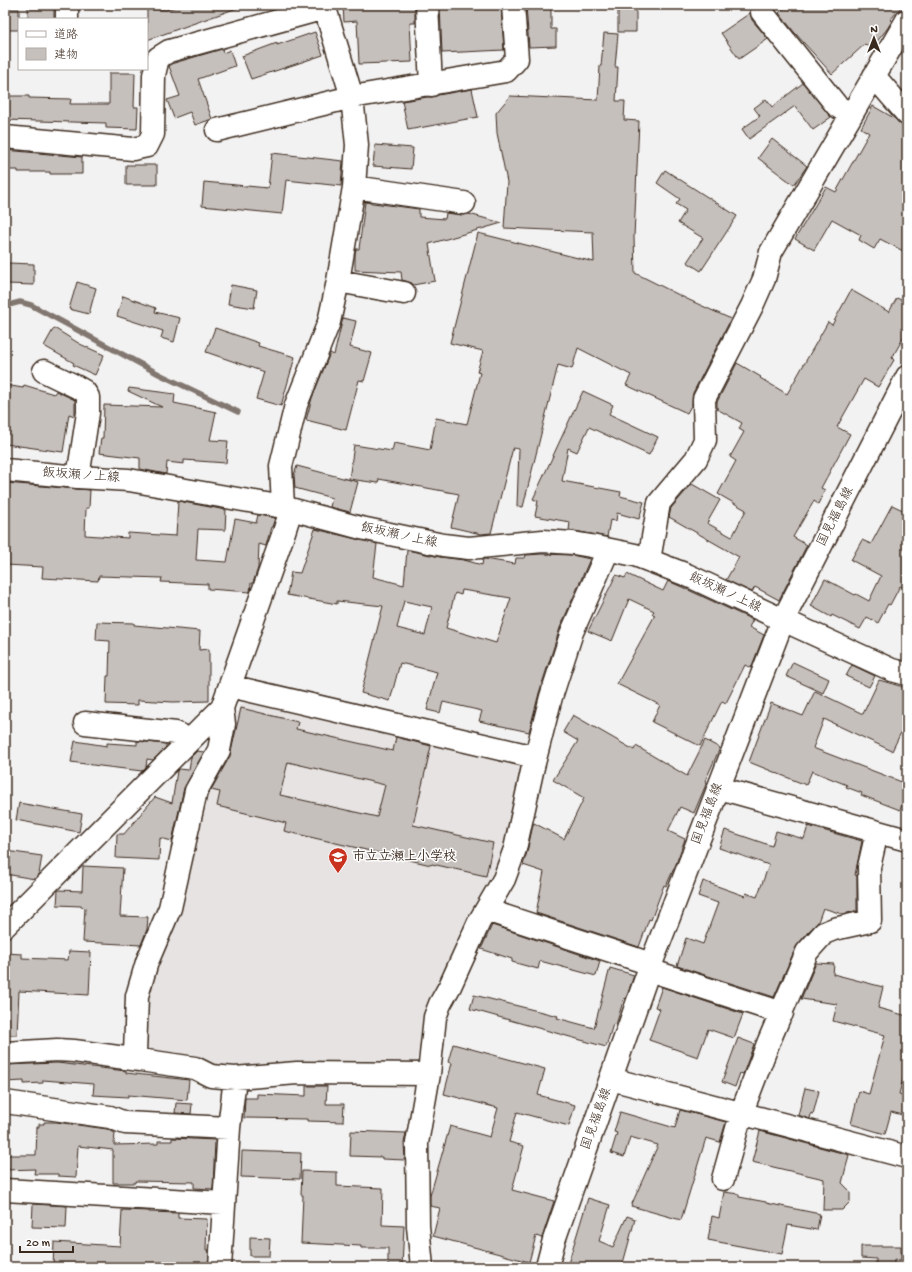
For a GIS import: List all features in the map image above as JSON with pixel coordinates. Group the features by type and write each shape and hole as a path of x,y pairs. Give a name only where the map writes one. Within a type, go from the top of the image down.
{"street":[{"path":"67,5 67,18"},
{"path":"427,5 431,84"},
{"path":"217,130 352,97 506,71 517,59 513,5"},
{"path":"763,5 762,12 837,106 851,115"},
{"path":"5,137 133,149 147,146 153,134 154,74 158,58 169,51 324,7 352,97 357,145 354,187 338,281 329,322 296,406 281,466 287,508 283,536 222,708 5,926"},
{"path":"649,560 659,503 696,458 705,440 704,399 764,279 771,252 907,20"},
{"path":"874,76 907,114"},
{"path":"354,187 464,203"},
{"path":"338,281 404,293"},
{"path":"44,371 84,391 88,397 88,413 78,477"},
{"name":"国見福島線","path":"547,1267 554,1240 650,967 783,620 907,377"},
{"name":"飯坂瀬ノ上線","path":"5,470 129,480 287,508 361,528 443,545 469,548 543,541 573,543 636,555 687,575 892,670 907,674"},
{"path":"422,1267 418,1226 417,1143 435,1017 479,922 504,879 515,849 535,757 551,697 572,632 608,550"},
{"path":"230,686 535,757"},
{"path":"140,1060 135,1054 137,996 147,962 170,908 196,791 219,750 224,724 222,708"},
{"path":"85,723 176,733 190,740"},
{"path":"718,788 907,840"},
{"path":"723,1179 741,1114 807,952 824,933 834,929 870,921 869,867 877,832"},
{"path":"486,910 782,1013"},
{"path":"5,1053 57,1050 74,1051 195,1068 211,1076 235,1078 297,1073 428,1074"},
{"path":"220,1267 223,1203 235,1078"},
{"path":"611,1079 907,1157"},
{"path":"5,1102 110,1117 126,1123 229,1128"},
{"path":"5,1190 223,1203"}],"shaded area":[{"name":"市立立瀬上小学校","path":"247,702 398,734 526,765 510,830 502,855 460,931 443,974 417,1057 414,1077 286,1077 143,1057 145,996 205,796 240,705"}],"building":[{"path":"28,5 54,5 54,18 28,18"},
{"path":"179,5 239,5 240,7 148,40 147,9 167,10"},
{"path":"343,5 415,5 415,23 410,23 412,62 359,64 357,21 344,22"},
{"path":"440,5 501,5 504,50 442,53"},
{"path":"526,5 551,5 551,29 556,29 556,46 529,47"},
{"path":"618,5 636,5 636,32 618,32"},
{"path":"787,5 903,5 890,20 892,21 887,29 871,49 865,44 832,74 779,13"},
{"path":"5,9 19,9 18,30 5,30"},
{"path":"750,13 752,20 768,39 739,59 721,33"},
{"path":"315,32 323,55 251,79 242,56 277,43 277,45"},
{"path":"604,33 618,34 615,67 618,67 616,101 625,101 624,120 639,121 634,237 635,273 731,319 693,393 692,404 687,413 626,385 631,375 578,348 572,369 558,365 523,507 517,506 519,449 513,448 491,533 481,534 451,527 459,494 379,479 378,483 349,479 354,445 392,451 394,443 430,450 436,418 467,424 480,373 477,372 483,351 450,343 478,233 594,262 593,232 504,228 507,182 497,133 496,113 510,96 598,100"},
{"path":"222,49 223,53 230,50 235,66 198,79 212,119 195,125 190,112 174,118 167,100 180,96 169,66 174,63"},
{"path":"109,73 135,73 134,107 138,107 137,129 106,128 106,123 5,120 5,96 71,99 70,104 109,104"},
{"path":"803,83 831,117 813,130 795,106 749,139 742,129 760,116 754,108 766,99 772,107"},
{"path":"472,89 478,117 408,130 402,101"},
{"path":"873,106 894,118 903,126 907,126 907,253 880,239 874,249 859,240 861,235 832,219 814,250 795,239 826,187 836,192 869,133 861,128"},
{"path":"772,139 807,166 794,185 758,158"},
{"path":"375,145 413,148 411,169 373,166"},
{"path":"5,150 82,157 82,174 50,174 50,172 18,172 18,170 5,170"},
{"path":"272,153 343,161 341,186 286,180 282,214 202,206 204,182 268,188"},
{"path":"126,165 157,165 157,185 126,185"},
{"path":"665,170 737,216 701,271 687,262 703,238 678,223 686,210 676,204 680,199 657,183"},
{"path":"365,202 419,209 419,217 445,219 446,213 462,215 469,214 502,223 429,244 435,281 413,285 412,283 402,280 401,272 355,270 355,253 356,249 359,249"},
{"path":"8,263 34,264 34,285 7,284"},
{"path":"77,282 96,288 89,314 69,309"},
{"path":"231,285 257,290 254,308 228,304"},
{"path":"851,290 889,312 897,298 907,303 907,331 892,358 894,360 878,387 864,379 837,427 850,434 821,488 825,490 818,504 814,501 793,537 807,545 779,600 755,587 752,592 726,580 739,557 669,517 671,508 692,484 720,500 707,523 732,537 746,510 718,494 736,461 730,457 744,432 739,429 742,423 717,409 717,402 737,363 787,394 828,322 832,325"},
{"path":"123,296 156,308 155,312 180,318 174,342 161,338 163,331 117,316"},
{"path":"343,318 356,321 350,347 372,353 364,381 359,380 346,430 306,420 312,398 330,353 334,355"},
{"path":"54,328 80,344 104,355 95,375 73,365 74,363 44,346"},
{"path":"215,328 259,343 258,346 295,357 281,406 256,399 264,372 206,352"},
{"path":"5,385 23,388 24,385 54,394 56,391 75,400 75,415 69,414 63,452 5,444"},
{"path":"129,388 175,394 174,403 216,412 210,440 228,441 226,463 184,460 184,464 167,462 166,474 140,469 140,458 99,453 101,438 103,438 104,405 162,407 128,391"},
{"path":"583,391 613,405 609,414 658,437 649,455 589,427 577,452 568,448 562,481 621,492 620,496 644,502 639,519 617,513 616,521 610,520 607,537 569,530 570,522 535,516 538,501 533,499"},
{"path":"297,466 358,482 350,512 330,507 332,498 295,488 294,475"},
{"path":"5,483 90,490 89,508 86,508 85,535 128,538 128,533 176,536 178,501 226,510 225,530 198,529 196,560 227,562 235,519 256,523 258,515 275,518 266,546 259,544 258,568 253,583 251,583 250,592 208,589 208,584 161,582 162,578 99,576 98,581 42,578 43,567 5,565 5,530 8,530 9,499 5,499"},
{"path":"892,505 907,512 907,590 900,586 878,623 867,617 860,629 832,615 831,617 811,606 825,579 869,601 881,576 851,560 862,540 871,544"},
{"path":"315,529 377,544 373,577 404,585 407,550 464,560 482,565 483,559 515,564 516,558 525,558 526,555 542,554 572,555 590,559 560,628 539,693 529,732 479,721 482,711 443,702 440,713 427,710 437,672 400,663 390,701 361,693 383,606 337,601 337,604 287,595 291,572 300,573","holes":["462,590 511,598 496,643 446,628 455,593 461,595","404,601 432,607 425,635 397,628"]},
{"path":"627,574 663,591 668,581 682,587 753,620 749,627 764,635 751,668 745,665 726,703 722,701 700,746 652,722 660,705 617,684 655,615 652,614 654,611 629,599 612,641 588,631 616,575 625,578"},
{"path":"97,622 134,623 134,625 200,631 199,650 209,649 209,701 173,702 138,700 138,705 106,704 107,676 109,676 110,641 96,640"},
{"path":"793,662 829,679 823,693 786,676"},
{"path":"852,665 875,676 869,687 846,676"},
{"path":"879,680 907,688 907,720 892,751 824,719 813,748 907,784 907,791 900,810 861,795 862,793 846,787 847,785 812,771 806,785 749,762 771,703 803,716 815,691 863,714"},
{"path":"241,708 298,722 296,729 393,751 396,737 431,746 413,825 493,843 486,876 431,865 284,831 286,823 217,806 220,792 211,790 230,756","holes":["288,762 385,785 377,817 280,795"]},
{"path":"573,715 634,750 636,746 687,776 705,740 720,748 705,781 707,782 694,813 680,807 668,831 685,839 666,886 664,885 651,920 649,919 639,947 536,913 544,872 523,865 533,825 534,823 564,839 584,798 553,780 578,741 563,732"},
{"path":"75,741 107,746 107,743 137,745 137,741 166,744 166,747 153,760 147,759 146,767 142,771 71,762"},
{"path":"197,751 204,752 184,788 172,841 160,838 159,860 116,858 117,834 124,834 155,797 172,803 177,771 179,769 189,770 191,757"},
{"path":"19,803 82,814 79,832 16,820"},
{"path":"808,826 862,841 855,875 857,876 857,911 842,914 823,908 818,922 796,947 774,997 677,966 686,938 703,944 718,903 698,896 703,881 745,896 746,893 757,897 769,865 719,848 725,830 772,846 776,831 804,839"},
{"path":"6,851 42,856 39,874 35,879 5,874"},
{"path":"83,866 123,868 120,916 148,917 147,929 141,945 83,942 85,908 81,906 57,905 58,890 82,891"},
{"path":"492,925 600,961 596,976 540,961 538,969 512,962 512,959 481,949"},
{"path":"69,951 91,952 89,995 19,991 17,1035 5,1035 5,953 22,954 22,958 68,960"},
{"path":"816,963 834,964 833,974 883,987 878,1008 907,1016 907,1064 899,1094 907,1096 907,1116 891,1112 885,1134 851,1124 859,1091 869,1094 885,1035 833,1021 837,1004 801,999"},
{"path":"610,968 634,975 626,999 624,998 616,1025 613,1024 606,1047 470,1009 474,995 558,1016 557,1018 594,1028"},
{"path":"662,987 743,1014 734,1038 708,1029 698,1057 649,1040 660,1009 655,1007"},
{"path":"738,1038 754,1044 743,1074 740,1073 735,1087 722,1082"},
{"path":"453,1044 545,1069 538,1095 575,1105 569,1126 517,1112 509,1142 524,1146 512,1190 554,1201 542,1238 536,1236 529,1262 433,1236 440,1208 430,1206 430,1196 450,1126 490,1137 498,1108 444,1094 452,1063 448,1062"},
{"path":"57,1063 189,1080 187,1100 128,1095 128,1097 93,1095 94,1084 43,1080 43,1083 24,1084 24,1081 5,1082 5,1065"},
{"path":"306,1086 327,1086 326,1104 344,1104 343,1122 307,1121 307,1119 244,1118 245,1098 257,1098 257,1094 306,1096"},
{"path":"805,1088 819,1091 813,1114 811,1113 810,1119 798,1115"},
{"path":"176,1103 192,1104 191,1114 175,1113"},
{"path":"680,1110 726,1122 720,1142 706,1138 681,1220 631,1206 658,1145 630,1137 624,1157 611,1153 617,1133 614,1132 620,1112 675,1128"},
{"path":"44,1122 56,1122 107,1129 115,1133 114,1145 158,1144 158,1141 172,1141 172,1138 215,1140 213,1189 194,1188 194,1182 135,1181 135,1183 113,1183 113,1150 78,1146 76,1177 58,1176 58,1174 34,1174 35,1169 5,1170 5,1155 36,1155 37,1127 39,1127 39,1124 44,1124"},
{"path":"351,1131 406,1133 404,1143 405,1160 382,1159 382,1157 350,1156"},
{"path":"760,1131 849,1155 842,1183 850,1191 850,1202 842,1210 823,1210 824,1179 752,1162"},
{"path":"242,1151 301,1153 300,1179 241,1177"},
{"path":"302,1171 337,1172 337,1186 383,1188 382,1225 404,1226 402,1267 388,1267 388,1248 361,1248 361,1246 301,1243 303,1195 301,1195"},
{"path":"724,1192 739,1194 739,1197 820,1214 817,1230 788,1225 782,1254 708,1240 712,1216 719,1218"},
{"path":"588,1198 610,1205 599,1241 613,1247 627,1216 635,1219 622,1267 567,1267"},
{"path":"33,1204 67,1206 66,1228 32,1227"},
{"path":"122,1210 178,1213 178,1218 207,1219 206,1250 209,1250 208,1267 53,1267 54,1242 120,1246"},
{"path":"250,1237 270,1238 269,1256 250,1256"},
{"path":"861,1246 901,1246 901,1260 894,1259 894,1267 876,1267 876,1259 861,1258"}],"waterway":[{"path":"5,306 20,302 31,305 159,374 238,412"}],"place":[{"name":"市立立瀬上小学校","path":"338,874"}]}
